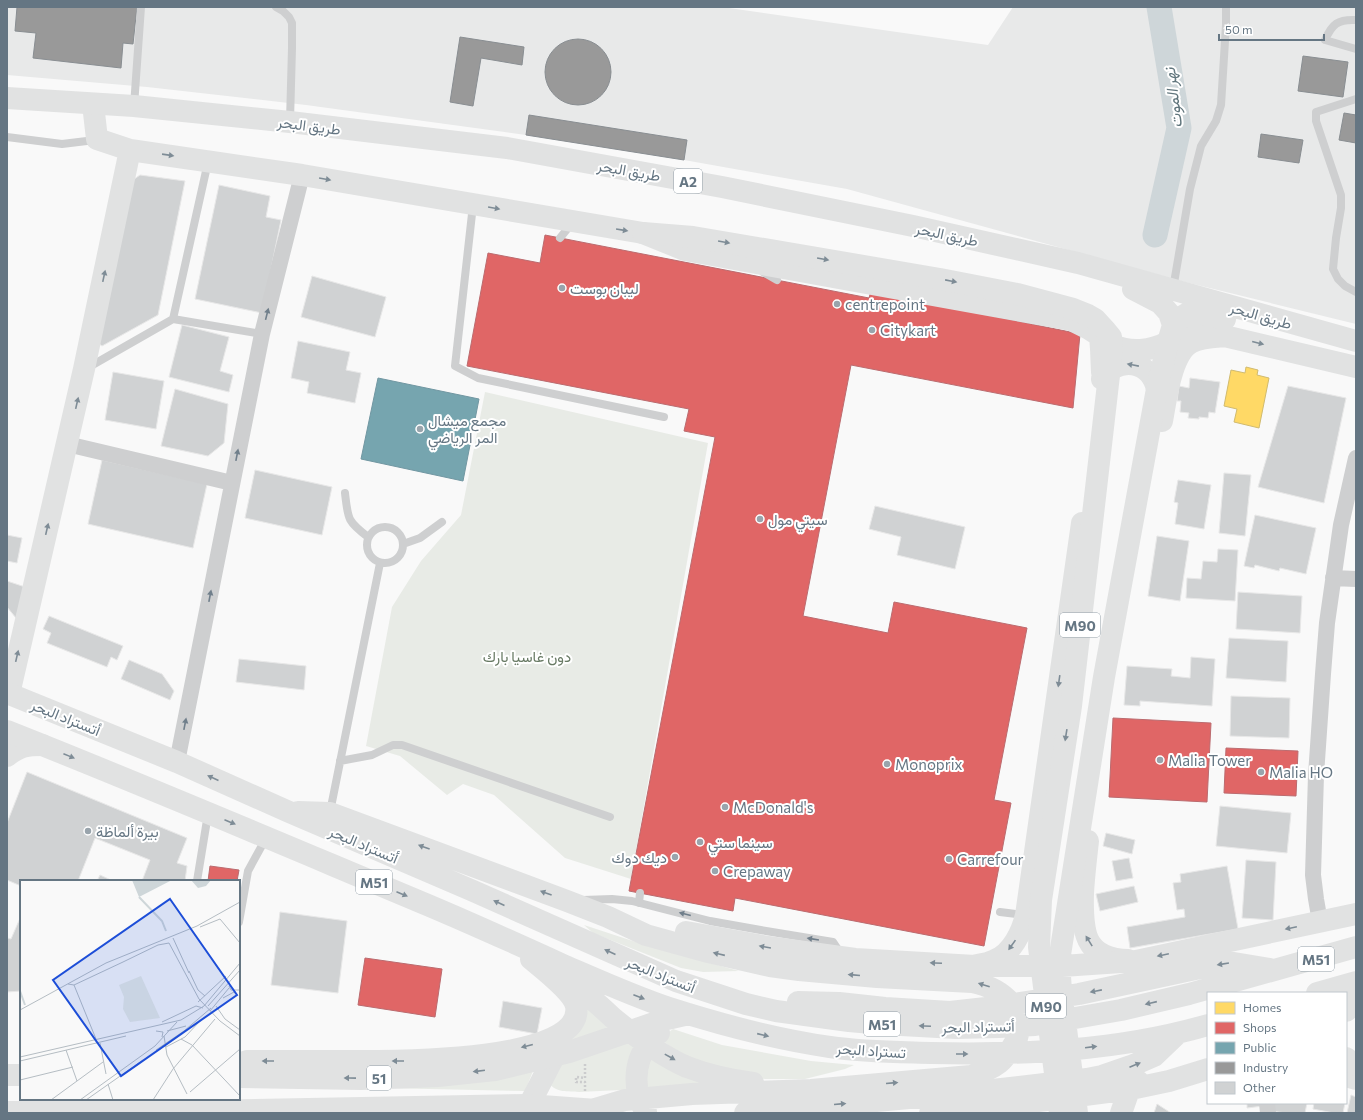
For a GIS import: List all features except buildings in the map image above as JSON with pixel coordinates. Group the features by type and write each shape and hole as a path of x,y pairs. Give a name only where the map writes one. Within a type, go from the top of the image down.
{"main road":[{"name":"طريق البحر","path":"7,98 134,106 290,122 515,150 722,187 913,226 1078,263 1356,341"},
{"path":"93,104 97,139 130,150 302,175 473,204 566,230 643,233 693,237 940,279 1017,294 1073,309 1088,315 1101,325 1111,338 1101,349 1102,379 1026,915 1022,930 1007,953 993,961 975,966"},
{"path":"8,694 84,369 130,150"},
{"path":"643,233 685,250 1072,320 1089,329 1106,343 1127,350 1146,350 1170,334 1183,316 1188,314 1206,314 1239,322 1264,316"},
{"path":"1078,263 1160,303 1169,313 1170,334 1157,389"},
{"path":"1170,334 1176,336 1189,331 1203,331 1356,368"},
{"path":"1136,960 1118,960 1103,955 1092,946 1086,935 1083,909 1085,868 1090,825 1120,645 1172,372 1175,363 1184,349 1191,342 1226,336"},
{"name":"M90","path":"1060,1113 1038,947 1039,921 1071,706 1106,343"},
{"path":"1102,379 1115,367 1133,364 1139,366 1153,377 1157,389"},
{"name":"M90","path":"1077,1113 1061,991 1059,961 1104,677 1157,389"},
{"name":"أتستراد البحر","path":"8,694 177,762 287,812 464,887 676,981 746,1004 776,1011 849,1021 897,1025 956,1028 1035,1025 1121,1010 1189,994 1356,947"},
{"name":"أتستراد البحر","path":"7,731 266,837 448,914 577,971"},
{"path":"7,756 15,749 24,746 42,745"},
{"path":"287,812 330,813 567,901 608,917 646,935 711,952 770,966 799,970 877,977 980,983 994,989 1006,998 1016,1011 1019,1018 1019,1031 1013,1047 1002,1060 991,1068 962,1077"},
{"path":"448,914 531,959 576,986 614,1018 655,1049 687,1067 732,1080 811,1090"},
{"path":"608,917 768,947 843,958 975,966 1062,966 1136,960 1356,914"},
{"path":"526,1109 577,1013 574,1000 564,988 531,959"},
{"path":"647,1113 642,1106 636,1082 642,1055 648,1044 670,1024 690,1014 739,1002 839,1003 884,1008 950,1012 995,1007 1079,994 1228,962 1275,970"},
{"name":"تستراد البحر","path":"577,971 653,1002 702,1018 773,1037 850,1050 957,1054 1030,1053 1094,1047 1177,1034"},
{"name":"M51","path":"1321,992 1356,982"},
{"name":"51","path":"240,1077 361,1079 432,1076 495,1070 570,1052 663,1020 690,1014"},
{"name":"M51","path":"1177,1034 1207,1025"},
{"path":"240,1064 247,1061 417,1061 461,1058 497,1053 544,1042 563,1033 571,1026"},
{"path":"746,1113 975,1092 1102,1076 1154,1056 1177,1034"},
{"path":"1347,1059 1356,1065"},
{"path":"980,1110 1131,1089 1163,1082 1206,1067"},
{"path":"7,1075 20,1076"},
{"path":"601,1111 625,1100 692,1094 811,1090 962,1077 997,1077 1022,1084 1034,1090 1052,1107 1054,1113"},
{"path":"1121,1113 1131,1089"},
{"path":"442,1106 472,1113"},
{"path":"7,1112 292,1111 442,1106 635,1113"},
{"path":"930,1113 1004,1109 1016,1113"}],"street":[{"path":"177,762 262,334 302,175"},
{"path":"67,444 232,483"},
{"path":"1320,922 1313,875 1316,775 1327,631 1341,525 1356,458"},
{"path":"1333,578 1356,579"}],"lane":[{"path":"134,106 141,7"},
{"path":"276,7 289,17 292,23 290,122"},
{"path":"1173,290 1190,189 1201,146 1216,121 1221,105 1226,7"},
{"path":"1356,20 1346,20 1337,23 1330,29 1325,40 1356,49"},
{"path":"1356,99 1316,112 1316,121 1341,196 1341,208 1333,269 1338,279 1345,286 1356,292"},
{"path":"7,137 62,144 97,139"},
{"path":"173,319 208,161"},
{"path":"473,204 455,366 478,378 664,417"},
{"path":"739,260 777,280"},
{"path":"84,369 173,319 262,334"},
{"path":"345,493 347,514 354,526 368,537"},
{"path":"403,544 420,538 442,522"},
{"path":"390,527 399,534 403,544 400,555 391,562 380,563 374,560 367,550 368,537 377,529 390,527"},
{"path":"330,813 380,563"},
{"path":"340,761 372,755 393,745 402,745 610,817"},
{"path":"197,880 208,813"},
{"path":"240,916 248,871 266,837"},
{"path":"639,902 640,893"},
{"path":"567,901 612,899 639,902 710,920 832,942 843,958"},
{"path":"1000,912 1026,915"}],"path":[{"path":"585,1078 576,1077 576,1082 585,1082"}],"shaded area":[{"path":"7,7 722,7 988,45 1013,7 1356,7 1356,324 1185,282 847,189 684,160 526,135 306,105 147,87 7,75"}],"green space":[{"name":"دون غاسيا بارك","path":"485,392 708,443 631,879 565,858 494,795 463,784 447,795 400,756 366,746 392,607 421,561 461,515"},
{"path":"584,925 645,945 739,971 703,972 681,968 593,933"},
{"path":"581,1002 725,1085 579,1092 562,1091 555,1088 549,1083"},
{"path":"673,1029 722,1045 811,1061 854,1065 845,1069 805,1079 766,1079 742,1077 689,1060 660,1039"},
{"path":"535,1066 525,1091 383,1088"}],"waterway":[{"name":"نهر الموت","path":"1155,235 1179,128 1159,7"}],"place":[{"name":"ليبان بوست","path":"562,288"},
{"name":"centrepoint","path":"837,304"},
{"name":"Citykart","path":"872,330"},
{"name":"مجمع ميشال المر الرياضي","path":"420,429"},
{"name":"سيتي مول","path":"760,519"},
{"name":"Malia Tower","path":"1160,760"},
{"name":"Monoprix","path":"887,764"},
{"name":"Malia HO","path":"1261,772"},
{"name":"McDonald's","path":"725,807"},
{"name":"بيرة ألماظة","path":"88,831"},
{"name":"سينما ستي","path":"700,842"},
{"name":"ديك دوك","path":"675,857"},
{"name":"Carrefour","path":"949,859"},
{"name":"Crepaway","path":"715,871"}]}
